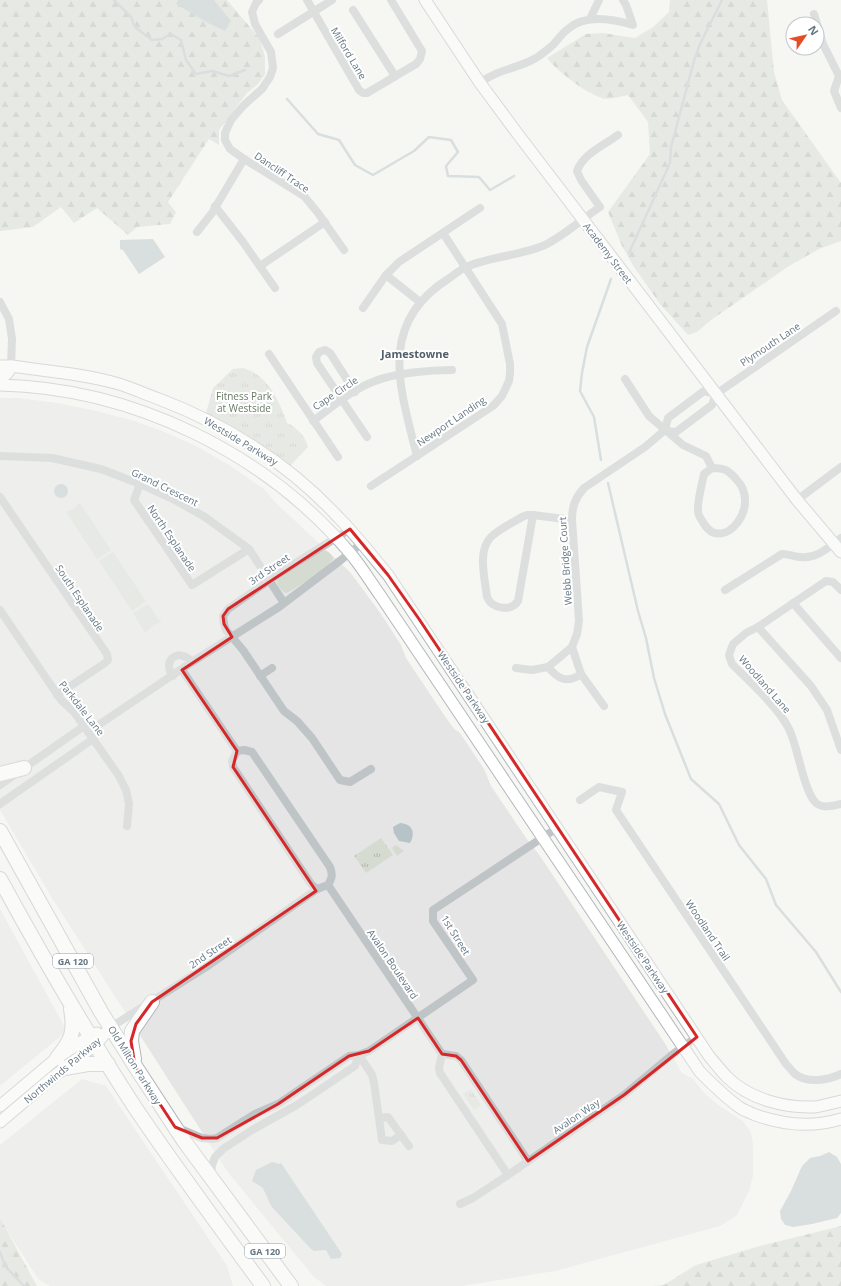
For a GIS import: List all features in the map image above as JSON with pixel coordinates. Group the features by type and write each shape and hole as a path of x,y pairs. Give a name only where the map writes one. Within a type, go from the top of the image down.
{"highway":[{"path":"0,774 24,768"},
{"name":"Old Milton Parkway","path":"0,831 134,1066 211,1179 291,1286"},
{"name":"GA 120","path":"0,879 43,957 134,1106 262,1286"},
{"path":"69,1001 73,1031 71,1040 61,1063 108,1064"},
{"path":"134,1066 131,1041 132,1031 152,1002"}],"main road":[{"name":"Academy Street","path":"425,0 480,83 516,133 797,500 837,541 841,552"},
{"path":"0,376 5,376 7,374 6,366"},
{"name":"Westside Parkway","path":"6,366 54,371 108,381 120,384 189,411 224,428 279,464 311,491 350,529 388,575 419,619 709,1056 728,1078 739,1087 750,1093 770,1101 794,1106 815,1107 841,1101"},
{"name":"Westside Parkway","path":"0,384 21,385 79,394 121,404 166,420 204,438 240,459 285,491 315,517 350,553 456,706 700,1072 720,1092 740,1108 772,1121 802,1125 829,1123 841,1120"},
{"name":"Northwinds Parkway","path":"0,1106 111,1027"},
{"name":"Northwinds Parkway","path":"0,1122 61,1063"}],"street":[{"name":"Dancliff Trace","path":"259,0 252,12 255,24 271,52 272,68 270,77 262,89 238,111 231,120 225,133 225,140 230,149 304,196 344,250"},
{"name":"Milford Lane","path":"306,0 359,90 363,93 368,93 416,64 420,60 422,51 391,0"},
{"path":"278,34 332,0"},
{"path":"590,19 599,0"},
{"path":"480,83 495,73 536,58 553,45 567,29 577,22 590,19 620,21 632,25 623,0"},
{"path":"353,10 395,76"},
{"path":"814,14 823,44 840,76 834,91 841,108"},
{"path":"417,456 408,421 400,375 399,355 402,336 408,319 420,302 436,286 466,268 486,260 532,250 545,245 556,239 600,207 581,180 577,171 585,158 618,135"},
{"name":"Dancliff Trace","path":"197,232 215,206 244,158"},
{"path":"215,206 243,242 275,288"},
{"path":"363,308 386,275 399,262 480,208"},
{"path":"260,266 324,222"},
{"name":"Newport Landing","path":"371,486 493,406 502,396 509,382 510,364 502,324 443,233"},
{"path":"386,275 420,302"},
{"path":"0,302 9,320 12,339 6,366"},
{"name":"Plymouth Lane","path":"716,394 836,311"},
{"path":"355,392 330,353 325,350 319,352 316,357 316,363 367,437"},
{"name":"Cape Circle","path":"269,354 313,420 342,400 376,380 438,370 452,370"},
{"path":"625,379 649,416 683,445 706,456 712,468"},
{"name":"Webb Bridge Court","path":"572,647 577,634 579,621 572,520 574,502 584,488 645,447 665,430 668,418 698,395 704,391 716,394"},
{"path":"665,430 676,432 712,405 716,394"},
{"path":"313,420 338,457"},
{"name":"Grand Crescent","path":"0,456 52,458 100,469 140,484 173,499 205,517 249,549 284,603"},
{"path":"797,500 841,466"},
{"path":"712,468 722,468 730,472 741,483 745,496 744,510 741,519 726,532 719,535 713,534 708,530 700,517 698,510 704,474 707,470 712,468"},
{"name":"North Esplanade","path":"140,484 134,500 192,586 249,549"},
{"name":"South Esplanade","path":"0,496 106,654 108,660 105,664 58,695"},
{"path":"533,515 518,600 515,605 510,608 494,605 489,602 487,597 483,555 484,545 491,537 527,515 533,515 572,520"},
{"name":"3rd Street","path":"350,529 269,580 225,612 223,616 226,630 243,650 284,711 297,721 312,738 340,780 350,782 371,769"},
{"path":"725,590 782,554 810,558 837,541"},
{"path":"0,786 24,768 88,732 192,662 284,603 362,543"},
{"name":"Woodland Lane","path":"841,590 833,582 826,581 758,627 746,633 733,644 729,654 732,664 779,714 789,729 808,789 815,802 823,806 841,804"},
{"path":"793,604 841,658"},
{"name":"Parkdale Lane","path":"0,610 58,695 88,732 118,774 126,790 129,804 127,826"},
{"path":"758,627 810,686 827,710 841,750"},
{"path":"516,668 532,670 548,667 572,647 581,674 604,706"},
{"path":"173,676 169,671 169,663 174,657 181,655 185,656 192,662"},
{"path":"548,667 556,676 565,680 574,679 581,674"},
{"path":"260,676 272,668"},
{"path":"182,670 237,752"},
{"path":"0,804 88,732"},
{"path":"244,750 252,752 330,867 332,877 328,885 317,889 311,884 233,767 232,761 237,752 244,750"},
{"name":"Woodland Trail","path":"580,800 599,787 622,792 616,810 786,1064 796,1074 810,1080 832,1078 841,1074"},
{"name":"1st Street","path":"175,1127 202,1138 217,1138 255,1114 278,1104 349,1056 359,1055 369,1051 473,980 433,922 433,910 557,828"},
{"name":"Avalon Boulevard","path":"328,885 442,1054"},
{"name":"2nd Street","path":"111,1027 209,965 317,889"},
{"name":"Avalon Way","path":"460,1204 473,1198 508,1175 624,1095 697,1037"},
{"path":"508,1175 440,1073 439,1068 442,1054 456,1056 461,1060 528,1161"},
{"path":"359,1055 372,1075 380,1118 382,1140 392,1141 401,1135"},
{"name":"1st Street","path":"211,1179 212,1165 222,1149 252,1130 297,1106 355,1066 359,1055"},
{"path":"380,1118 388,1117 409,1146"}],"highlighted area":[{"path":"350,529 388,575 419,619 697,1037 624,1095 528,1161 461,1060 456,1056 442,1054 418,1018 369,1051 349,1056 278,1104 217,1138 202,1138 175,1127 135,1066 131,1041 136,1024 152,1002 316,891 233,767 237,751 182,670 232,637 224,624 223,616 228,609"}],"shaded area":[{"path":"178,0 214,0 231,21 225,31 176,4"},
{"path":"153,239 165,257 139,274 123,250 120,249 120,240"},
{"path":"0,398 17,398 57,403 92,410 131,420 160,430 196,446 229,465 264,489 276,503 350,572 381,614 401,645 406,658 442,712 454,729 460,733 484,769 491,786 540,856 664,1042 682,1073 693,1079 704,1093 718,1105 743,1121 751,1133 753,1145 753,1176 749,1191 737,1215 720,1226 555,1271 462,1286 326,1286 313,1276 227,1171 52,898 0,810"},
{"path":"61,484 66,486 68,491 66,496 61,498 56,496 54,491 56,486"},
{"path":"400,823 407,825 412,829 413,835 410,843 399,841 394,833 393,827"},
{"path":"0,909 67,1031 0,1086"},
{"path":"82,1079 106,1086 227,1266 233,1286 50,1286 39,1280 0,1220 0,1145"},
{"path":"829,1152 837,1157 841,1164 841,1213 837,1218 812,1224 793,1227 785,1225 781,1219 780,1211 802,1166 810,1158"},
{"path":"272,1162 279,1164 281,1163 342,1254 340,1258 331,1259 326,1250 314,1251 310,1248 271,1206 263,1188 252,1181 256,1170"}],"green space":[{"path":"0,0 227,0 260,39 265,57 265,75 257,85 247,93 219,130 219,145 209,139 168,202 176,212 170,224 137,227 128,235 97,208 74,223 61,207 33,227 0,231"},
{"path":"670,0 767,0 774,72 782,100 841,183 841,241 819,249 789,266 711,320 697,332 688,335 660,304 634,267 622,246 608,212 650,154 648,122 628,95 609,99 599,97 574,83 558,70 547,58 586,34 603,33 635,38 653,27 669,12"},
{"name":"Fitness Park at Westside","path":"243,368 252,371 266,382 276,397 287,423 298,430 305,439 308,447 289,467 249,439 206,413 213,388 233,369"},
{"path":"80,503 111,550 97,559 66,512 73,509"},
{"path":"323,551 327,551 333,558 326,567 289,592 286,593 281,589 277,580"},
{"path":"113,552 146,601 132,611 99,561"},
{"path":"148,604 162,622 154,625 145,633 133,613"},
{"path":"381,838 393,855 366,873 354,856"},
{"path":"396,845 404,851 397,856 392,848"},
{"path":"471,1089 481,1105 474,1110 463,1094"},
{"path":"0,1218 37,1286 0,1286"},
{"path":"841,1226 841,1286 653,1286 664,1285 696,1265 760,1246"}],"waterway":[{"path":"114,0 131,17 135,27 152,40 162,39 171,34 181,40 186,60 196,74 212,71 229,76 245,70"},
{"path":"629,253 670,163 671,147 694,61 700,44 722,0"},
{"path":"287,99 318,134 339,140 355,165 373,175 414,151 429,137 451,140 458,152 446,166 448,176 479,177 490,190 514,176"},
{"path":"601,460 594,417 580,391 587,347 611,279"},
{"path":"608,483 638,611 646,638 654,678 665,714 691,779 719,804 739,845 766,879 776,905 816,952 841,992"},
{"path":"0,1252 5,1266 24,1286"}],"district":[{"name":"Jamestowne","path":"415,353"}]}
